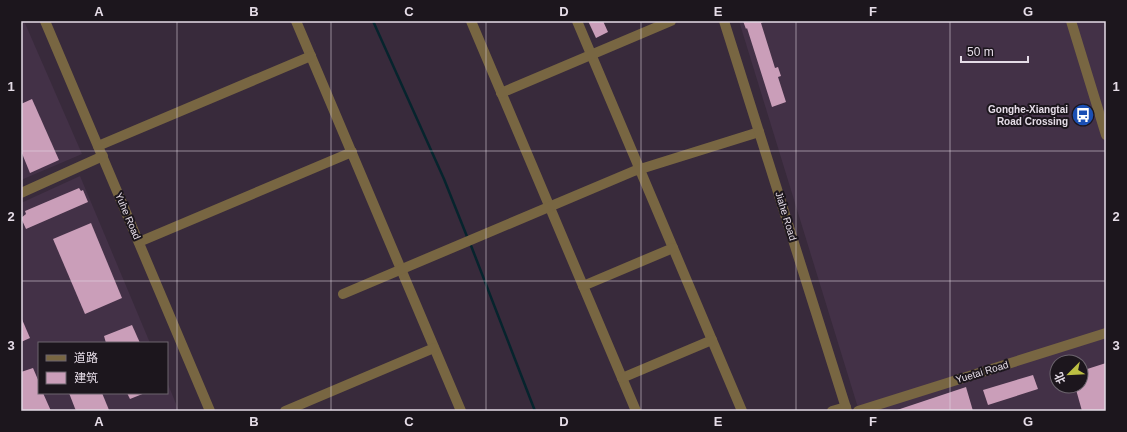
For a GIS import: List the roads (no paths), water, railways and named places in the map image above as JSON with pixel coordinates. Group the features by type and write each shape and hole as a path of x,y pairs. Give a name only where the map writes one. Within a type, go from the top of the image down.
{"street":[{"name":"Yuhe Road","path":"45,21 210,411"},
{"path":"296,21 461,411"},
{"path":"471,21 636,411"},
{"path":"577,21 742,411"},
{"path":"501,93 671,21"},
{"name":"Jiahe Road","path":"724,21 846,409"},
{"path":"1071,21 1106,135"},
{"path":"98,146 311,56"},
{"path":"343,294 640,170 759,132"},
{"path":"139,242 352,152"},
{"path":"21,193 103,156"},
{"path":"583,286 673,248"},
{"name":"Yuetai Road","path":"858,411 1106,333"},
{"path":"622,378 712,340"},
{"path":"285,411 434,348"},
{"path":"832,411 846,409"}],"waterway":[{"path":"373,21 444,179 468,239"},
{"path":"470,243 535,411"}],"place":[{"name":"Gonghe-Xiangtai Road Crossing","path":"1083,115"}]}
